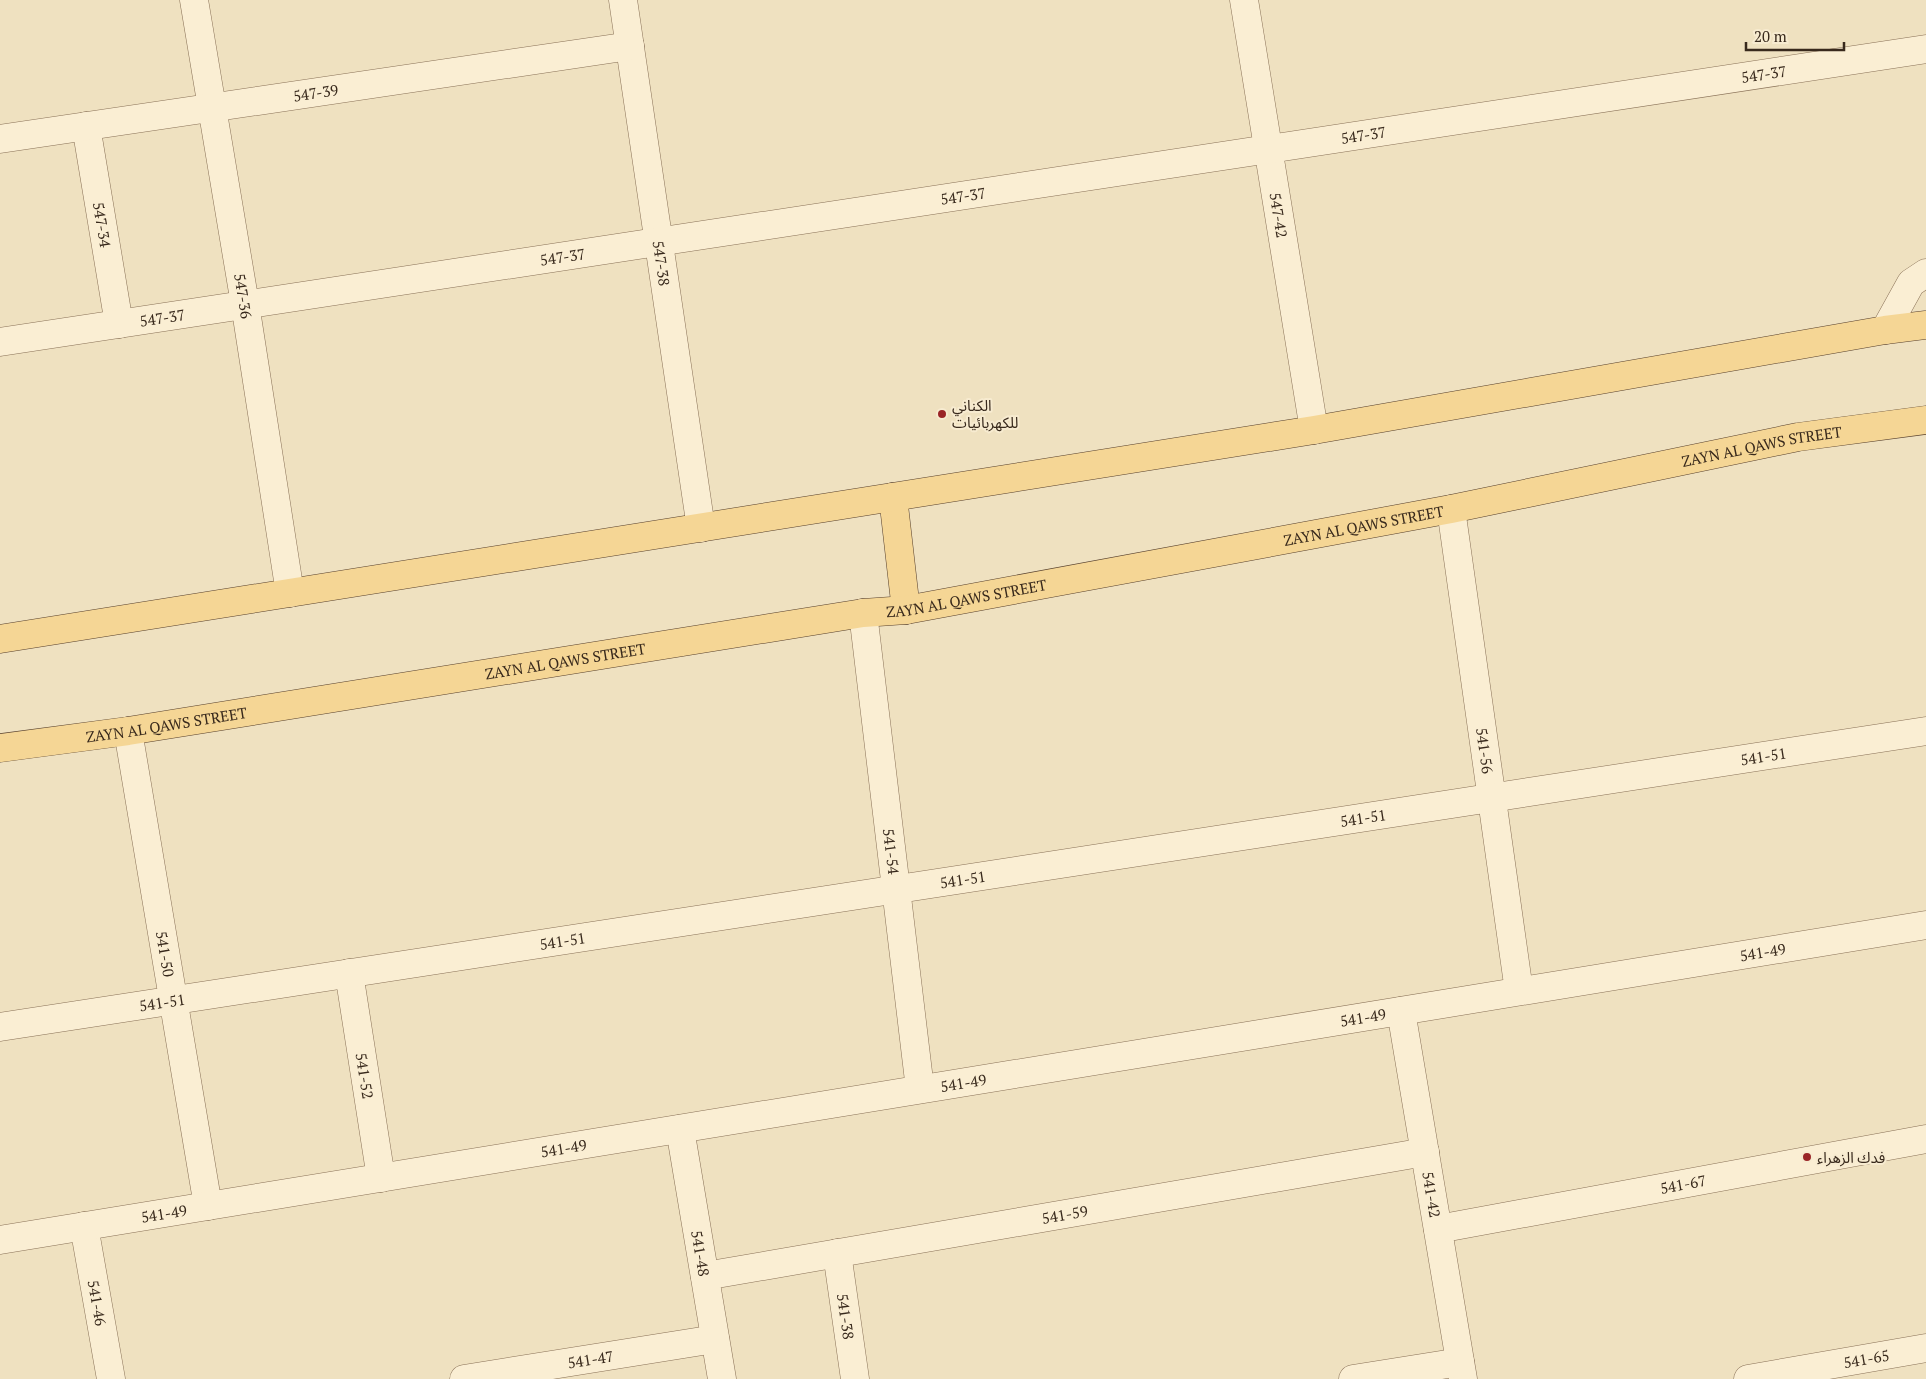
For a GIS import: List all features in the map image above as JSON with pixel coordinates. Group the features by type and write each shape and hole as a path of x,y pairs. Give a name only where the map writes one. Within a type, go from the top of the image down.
{"main road":[{"path":"0,639 1314,430 1885,330 1926,325"},
{"name":"ZAYN AL QAWS STREET","path":"0,748 128,731 863,613 906,610 1451,509 1798,437 1926,420"},
{"path":"893,497 906,610"}],"street":[{"name":"547-36","path":"194,0 245,304 290,593"},
{"name":"547-38","path":"623,0 701,528"},
{"name":"547-42","path":"1244,0 1314,430"},
{"name":"547-39","path":"0,139 630,46"},
{"name":"547-37","path":"0,342 1926,49"},
{"name":"547-34","path":"86,126 119,324"},
{"path":"1885,330 1911,283 1926,273"},
{"name":"541-56","path":"1451,509 1519,991"},
{"name":"541-54","path":"863,613 920,1089"},
{"name":"541-50","path":"128,731 208,1206"},
{"name":"541-51","path":"0,1027 1926,731"},
{"name":"541-49","path":"0,1240 1926,925"},
{"name":"541-52","path":"349,973 381,1178"},
{"name":"541-42","path":"1401,1011 1462,1371"},
{"name":"541-48","path":"680,1129 722,1379"},
{"name":"541-67","path":"1438,1229 1926,1139"},
{"name":"541-59","path":"705,1276 1425,1152"},
{"name":"541-46","path":"84,1226 111,1379"},
{"name":"541-38","path":"837,1253 855,1379"},
{"name":"541-47","path":"464,1379 715,1340"},
{"name":"541-65","path":"1748,1379 1926,1348"},
{"path":"1353,1379 1462,1371"}],"place":[{"name":"الكناني للكهربائيات","path":"942,414"},
{"name":"فدك الزهراء","path":"1807,1157"}]}
